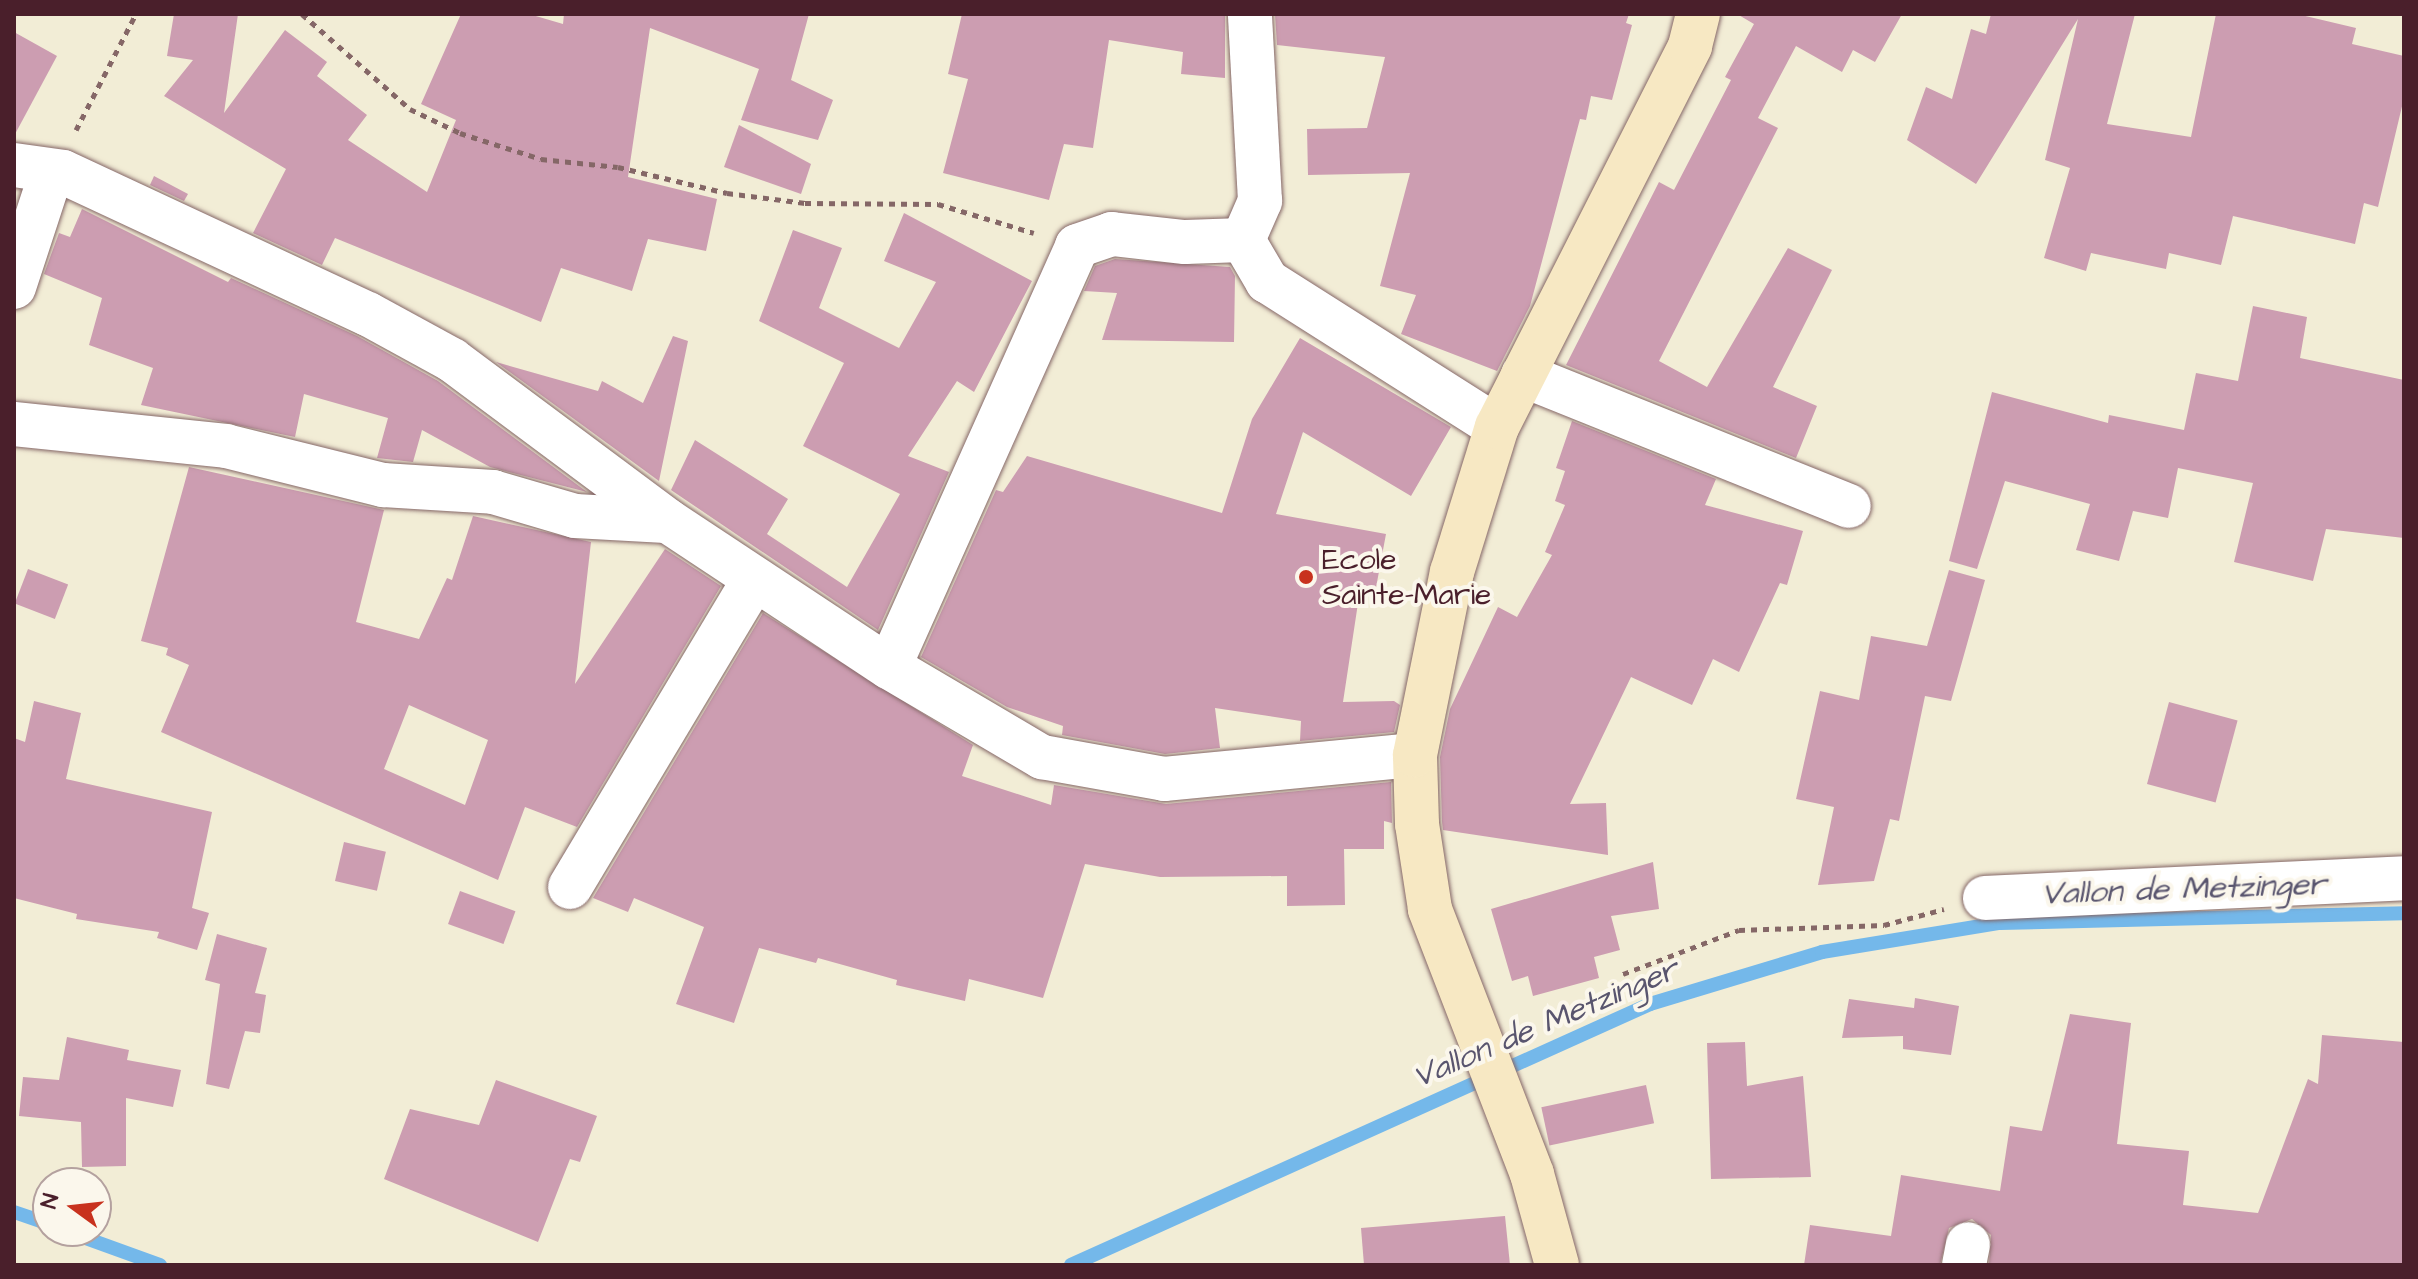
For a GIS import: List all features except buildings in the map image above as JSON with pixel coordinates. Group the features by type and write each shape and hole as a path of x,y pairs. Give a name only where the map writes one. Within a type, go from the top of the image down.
{"street":[{"path":"1243,240 1260,201 1250,14"},
{"path":"1557,1265 1532,1174 1478,1041 1430,909 1417,824 1415,755 1452,572 1497,427 1690,46 1698,14"},
{"path":"14,287 33,168 368,314 452,360 668,521 754,579 889,667 1042,757 1164,779 1415,755"},
{"path":"889,667 1077,246 1112,234 1185,242 1243,240"},
{"path":"1243,240 1267,281 1497,427"},
{"path":"1523,375 1849,506"},
{"path":"14,424 226,446 383,485 493,492 575,516 668,521"},
{"path":"570,887 754,579"},
{"path":"1985,898 2404,878"}],"path":[{"path":"33,168 136,14"},
{"path":"302,14 410,109 460,133 541,159 618,167 727,193 805,203 938,204 1077,246"},
{"path":"1623,974 1739,930 1884,925 1985,898"}],"waterway":[{"name":"Vallon de Metzinger","path":"1071,1265 1650,1004 1822,952 2000,923 2404,913"},
{"name":"Vallon de Metzinger","path":"14,1212 32,1218"},
{"name":"Vallon de Metzinger","path":"110,1247 160,1265"}],"place":[{"name":"Ecole Sainte-Marie","path":"1306,577"}]}
